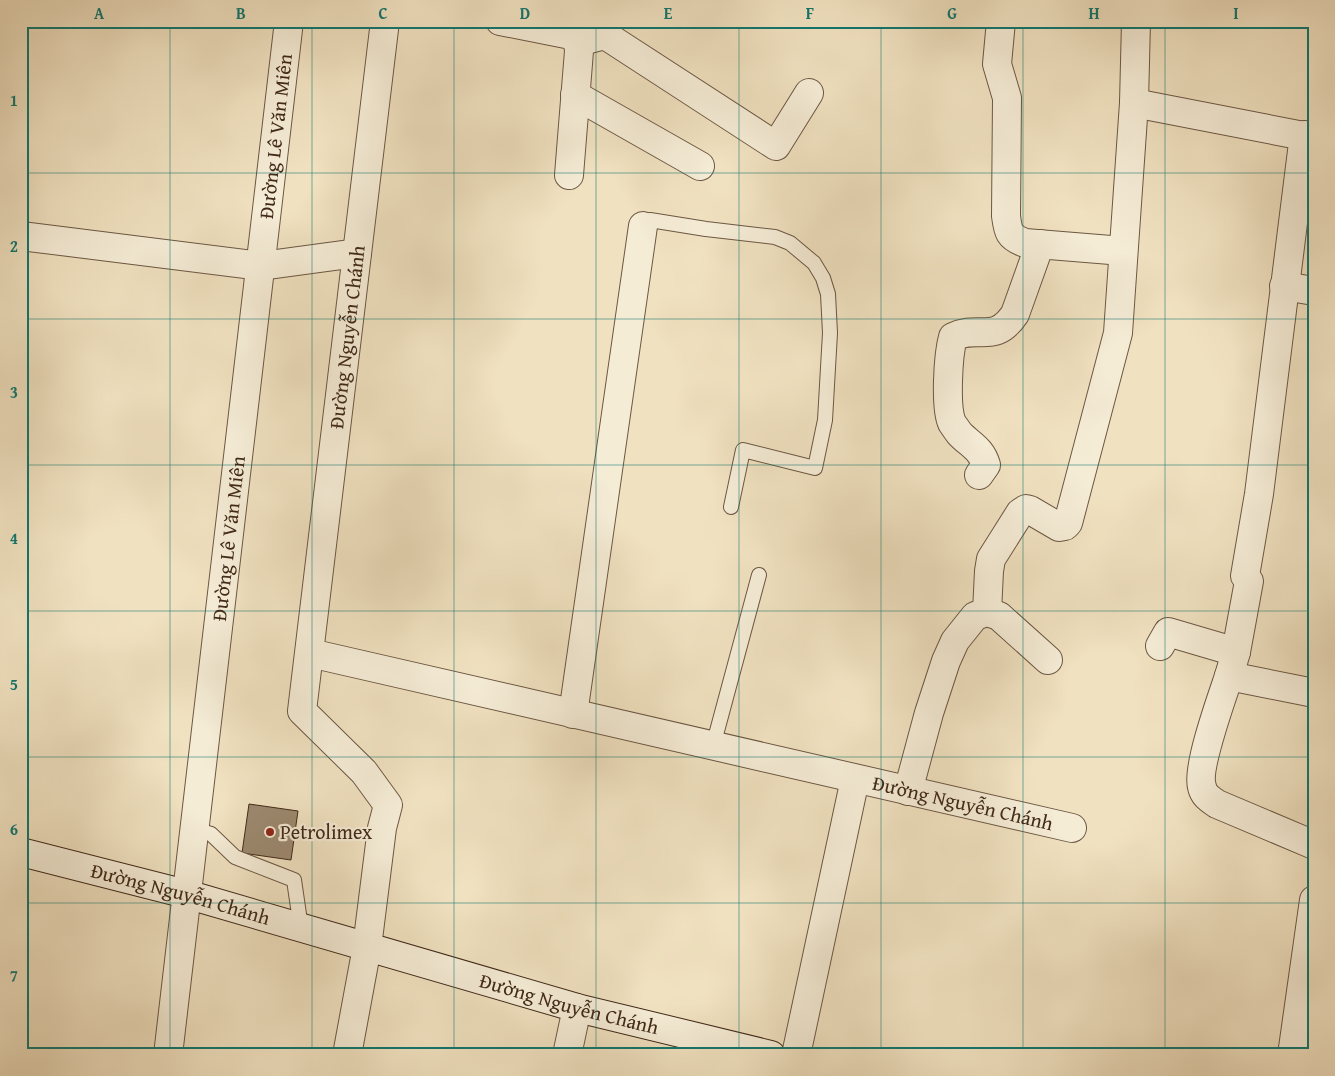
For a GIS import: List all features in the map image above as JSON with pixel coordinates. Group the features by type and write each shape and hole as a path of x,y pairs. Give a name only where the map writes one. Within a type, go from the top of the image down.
{"street":[{"name":"Đường Lê Văn Miên","path":"168,1055 289,21"},
{"name":"Đường Nguyễn Chánh","path":"367,947 382,828 388,805 364,772 302,711 385,21"},
{"path":"500,21 571,35 578,42 579,51 569,175"},
{"path":"578,42 611,21"},
{"path":"1000,21 997,64 1007,98 1006,216 1008,230 1015,239 1025,243 1123,251"},
{"path":"987,612 991,559 1020,513 1026,509 1030,510 1059,527 1065,526 1068,523 1118,333 1134,103 1136,21"},
{"path":"578,42 605,35 776,146 810,93"},
{"path":"575,95 700,166"},
{"path":"1134,103 1309,137 1284,286 1259,494 1245,576 1250,582 1232,664 1201,774 1201,786 1205,795 1217,804 1314,845"},
{"path":"573,714 643,226"},
{"path":"21,236 261,266 357,253"},
{"path":"979,475 986,465 983,455 960,434 952,422 948,394 950,349 953,338 961,333 988,333 1000,330 1009,323 1015,314 1040,244"},
{"path":"1284,286 1314,290"},
{"path":"908,791 929,713 955,641 975,616 987,612 999,616 1048,660"},
{"path":"1160,646 1168,632 1232,664 1314,692"},
{"name":"Đường Nguyễn Chánh","path":"310,653 1072,828"},
{"name":"Đường Nguyễn Chánh","path":"796,1055 855,779"},
{"name":"Đường Nguyễn Chánh","path":"21,852 186,894 577,1008 772,1055"},
{"path":"1292,1055 1314,900"},
{"path":"347,1055 367,947"},
{"path":"567,1055 577,1008"}],"lane":[{"path":"643,226 650,220 775,237 790,243 803,253 814,263 823,278 828,294 830,333 825,420 815,468 743,450 731,507"},
{"path":"713,746 759,575"},
{"path":"194,829 211,834 235,857 294,880 301,928"}],"building":[{"name":"Petrolimex","path":"249,804 298,811 291,860 242,853"}],"place":[{"name":"Petrolimex","path":"270,832"}]}
